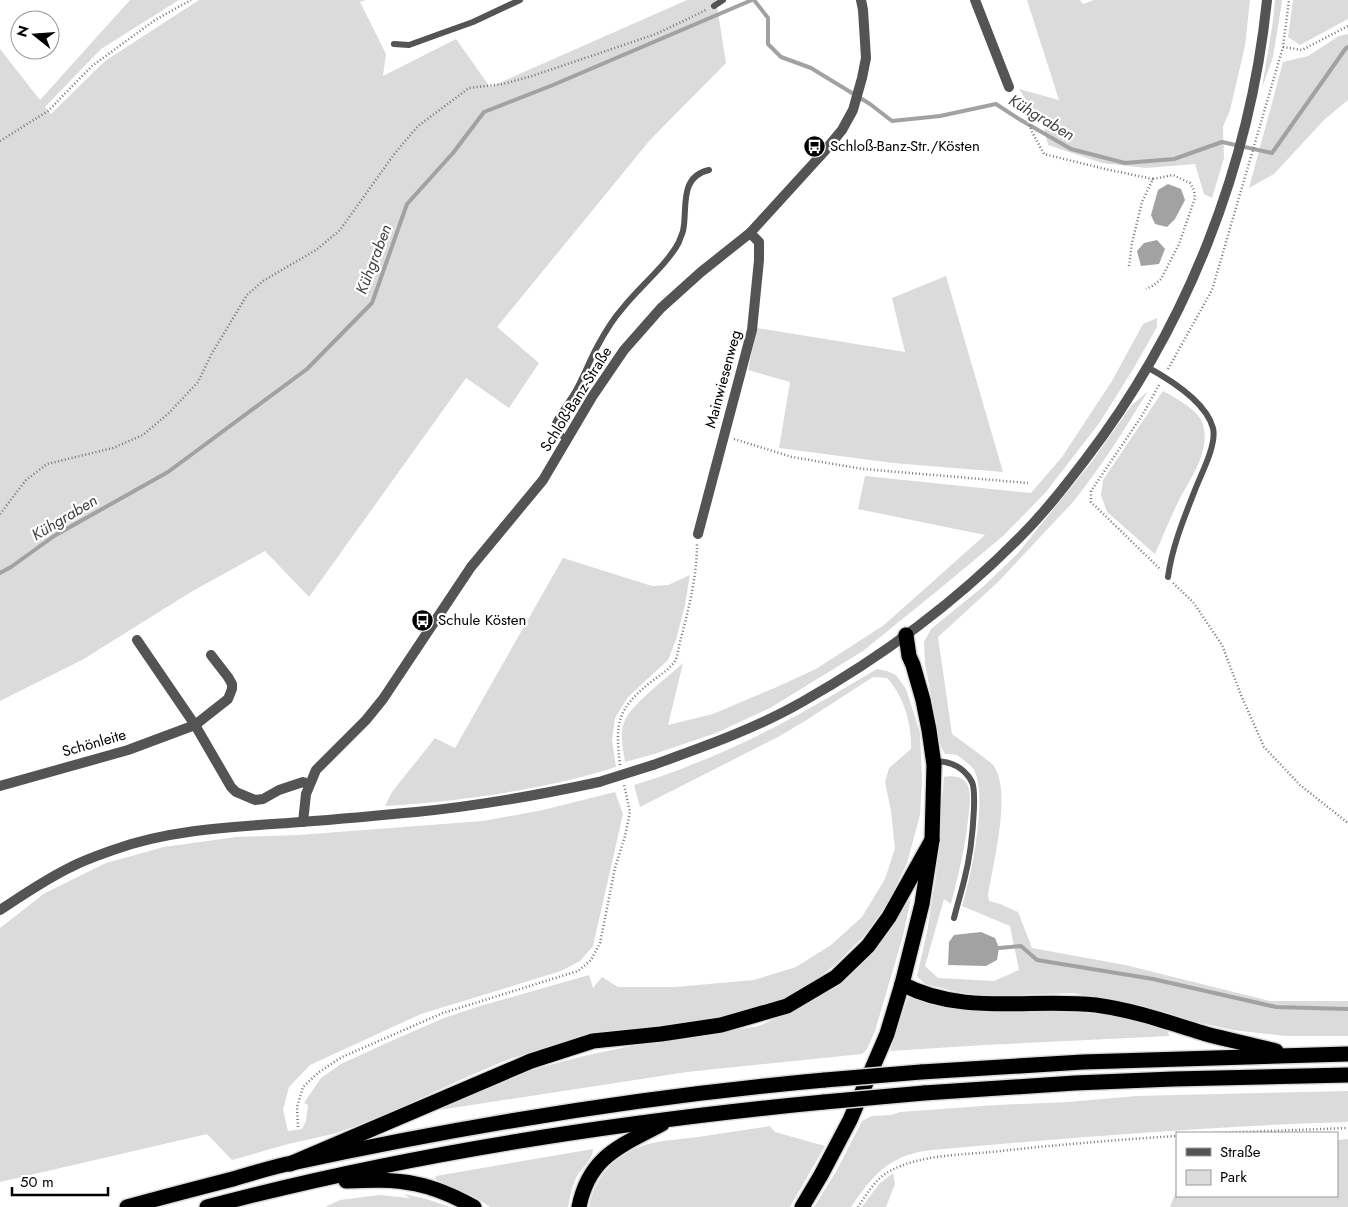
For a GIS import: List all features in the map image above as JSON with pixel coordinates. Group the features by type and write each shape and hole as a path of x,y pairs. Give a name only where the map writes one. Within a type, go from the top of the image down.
{"highway":[{"path":"802,1207 822,1175 850,1120 887,1034 922,904 932,840 934,760 923,700 909,656 906,635"},
{"path":"290,1164 531,1061 592,1041 661,1034 721,1025 787,1006 836,977 868,946 889,917 932,840"},
{"path":"902,984 927,996 952,1001 974,1003 1061,1003 1109,1007 1294,1055"},
{"path":"128,1207 290,1164 439,1134 558,1113 748,1087 921,1072 1083,1062 1348,1054"},
{"path":"207,1207 302,1183 491,1146 672,1118 924,1093 1075,1083 1348,1075"},
{"path":"579,1207 582,1194 590,1176 601,1162 614,1150 672,1118"},
{"path":"302,1183 366,1180 402,1182 425,1186 449,1194 474,1207"}],"street":[{"name":"Schloß-Banz-Straße","path":"308,790 316,770 366,720 383,700 471,567 543,480 592,397 624,350 668,302 701,272 750,233 824,153 842,130 853,110 866,58 861,0"},
{"path":"975,0 1009,87"},
{"path":"0,910 33,888 71,867 115,849 152,839 194,831 419,812 457,807 538,795 599,782 653,766 743,731 801,703 906,635 980,575 1023,534 1062,490 1097,444 1148,367 1189,289 1236,162 1246,123 1262,41 1267,0"},
{"name":"Mainwiesenweg","path":"698,534 752,330 759,242 750,233"},
{"path":"137,640 196,724 231,787 236,792 255,800 263,799 279,790 303,782 308,790 303,822"},
{"name":"Schönleite","path":"0,786 128,750 196,724 228,699 232,689 232,684 228,677 211,654"}],"lane":[{"path":"394,44 409,45 473,22 520,0"},
{"path":"714,6 723,0"},
{"path":"567,442 554,425 556,421 576,391 597,347 622,308 678,244 683,232 687,192 696,176 700,172 709,170"},
{"path":"1148,367 1164,376 1195,400 1207,414 1213,429 1211,452 1182,524 1170,560 1168,577"},
{"path":"934,760 955,764 966,773 973,783 973,831 965,880 954,918"}],"path":[{"path":"0,141 48,111 92,66 155,20 191,0"},
{"path":"1289,0 1283,47 1212,290 1143,414 1091,491 1091,502 1193,602 1222,645 1241,695 1264,746 1300,785 1348,823"},
{"path":"0,514 26,480 47,464 112,448 143,435 168,414 198,382 212,352 247,294 264,281 316,250 340,230 395,153 418,126 469,88 503,84 532,76 656,34 714,6"},
{"path":"1283,47 1302,50 1348,26"},
{"path":"1009,87 1027,116 1032,132 1044,154 1153,179 1173,174 1190,183 1194,190 1195,198 1178,244 1161,279 1146,289"},
{"path":"1129,266 1132,243 1142,202 1153,179"},
{"path":"723,435 792,457 863,469 1028,483"},
{"path":"622,773 617,740 618,725 624,708 638,692 663,673 675,660 689,608 698,534"},
{"path":"298,1127 297,1106 303,1087 318,1072 342,1057 443,1012 578,971 591,960 600,943 615,868 630,812 624,782"},
{"path":"1242,1132 1348,1128"},
{"path":"858,1207 872,1187 889,1171 915,1161 1078,1143 1176,1136"}],"green space":[{"path":"130,0 179,0 101,49 45,107 51,114 105,61 199,0 366,0 360,2 386,54 383,76 456,39 490,87 687,0 716,0 726,63 650,140 497,327 539,363 509,408 466,378 309,597 265,551 191,592 82,660 0,701 0,49 40,100"},
{"path":"1027,0 1080,0 1083,4 1094,0 1250,0 1245,46 1230,110 1223,127 1224,158 1212,198 1204,194 1195,164 1146,168 1102,163 1048,145 1042,117 1035,114 1019,89 1059,100"},
{"path":"1275,0 1282,0 1281,8 1273,57 1262,88 1273,21"},
{"path":"1293,0 1348,0 1348,19 1300,45 1288,37"},
{"path":"1348,34 1348,100 1325,119 1274,174 1249,188 1283,62 1308,56 1339,36"},
{"path":"946,276 1003,472 893,463 779,448 790,382 748,370 757,328 905,352 892,298"},
{"path":"1157,318 1157,327 1100,422 1046,492 1003,536 942,587 863,651 770,708 716,733 625,762 622,735 623,725 629,713 683,663 668,725 713,714 816,669 884,625 985,535 858,509 865,476 1031,493 1062,457 1112,381 1143,324"},
{"path":"1148,391 1112,448 1073,502 998,582 938,637 952,734 992,764 999,780 1001,812 997,848 988,895 989,901 1018,912 1032,948 1125,965 1270,1001 1348,1001 1348,1036 1285,1036 1233,1030 1192,1021 1144,1006 1073,993 989,996 957,992 925,984 917,976 927,932 936,876 944,777 948,776 963,779 968,785 970,804 967,831 951,904 944,899 925,966 938,978 994,981 1019,970 1010,926 962,906 977,837 979,817 978,782 971,767 957,755 945,754 941,747 925,664 924,642 931,629 985,585 1018,553 1093,460 1131,406"},
{"path":"1163,391 1185,404 1200,417 1204,432 1204,442 1199,462 1155,554 1107,512 1101,495 1103,480"},
{"path":"563,558 652,586 668,585 690,575 676,640 668,660 628,697 615,718 612,740 616,767 560,782 473,798 385,806 392,792 435,738 455,748"},
{"path":"877,669 896,675 906,689 920,733 922,781 920,815 907,863 888,903 863,937 836,964 810,984 777,1002 734,1015 581,1038 512,1058 376,1119 333,1134 288,1144 232,1160 207,1134 0,1182 0,928 45,893 106,863 164,847 236,837 298,835 483,821 543,810 615,792 623,814 593,946 580,961 561,971 421,1014 310,1065 289,1087 283,1110 288,1131 302,1129 306,1121 308,1105 304,1103 321,1078 341,1064 444,1018 589,975 593,988 602,977 618,987 675,987 754,980 796,967 831,945 862,917 885,879 895,848 891,811 885,782 889,768 911,749 911,740 906,711 898,693 887,678 873,677 778,737 640,807 634,785 677,771 740,744 810,708"},
{"path":"911,898 903,936 875,1031 867,1049 862,1054 687,1072 439,1110 491,1085 538,1068 631,1046 759,1026 815,1000 848,977 868,958"},
{"path":"908,997 966,1010 1014,1008 1098,1014 1123,1018 1168,1031 1169,1036 890,1051"},
{"path":"1348,1091 1348,1122 1145,1132 917,1153 898,1159 882,1169 851,1207 814,1207 837,1170 862,1121 872,1116 891,1115 900,1112 1136,1096"},
{"path":"770,1126 775,1132 825,1146 790,1207 589,1207 592,1195 603,1174 619,1158 640,1147 658,1142"},
{"path":"1348,1139 1348,1207 1170,1207 1176,1192 1176,1197 1338,1197 1338,1140"},
{"path":"593,1149 589,1160 575,1180 568,1207 490,1207 435,1179 436,1176"},
{"path":"893,1173 895,1184 886,1207 862,1207 879,1184"},
{"path":"404,1194 451,1207 325,1207 340,1200 379,1195 410,1198"}],"shaded area":[{"path":"1168,184 1181,189 1185,200 1175,219 1167,227 1155,224 1151,215 1158,190"},
{"path":"1157,240 1165,249 1159,264 1141,266 1137,251 1144,243"},
{"path":"981,932 995,938 999,948 997,960 986,966 948,965 949,942 954,935"}],"waterway":[{"name":"Kühgraben","path":"0,573 54,536 168,472 307,369 372,303 407,204 453,153 484,112 553,85 752,0"},
{"name":"Kühgraben","path":"754,0 768,18 768,44 781,57 811,68 870,104 892,121 940,116 996,104 1071,149 1125,163 1174,159 1222,142 1272,153 1348,47"},
{"path":"999,948 1021,946 1037,960 1153,979 1276,1007 1348,1009"}],"place":[{"name":"Schloß-Banz-Str./Kösten","path":"814,146"},
{"name":"Schule Kösten","path":"422,620"}]}
